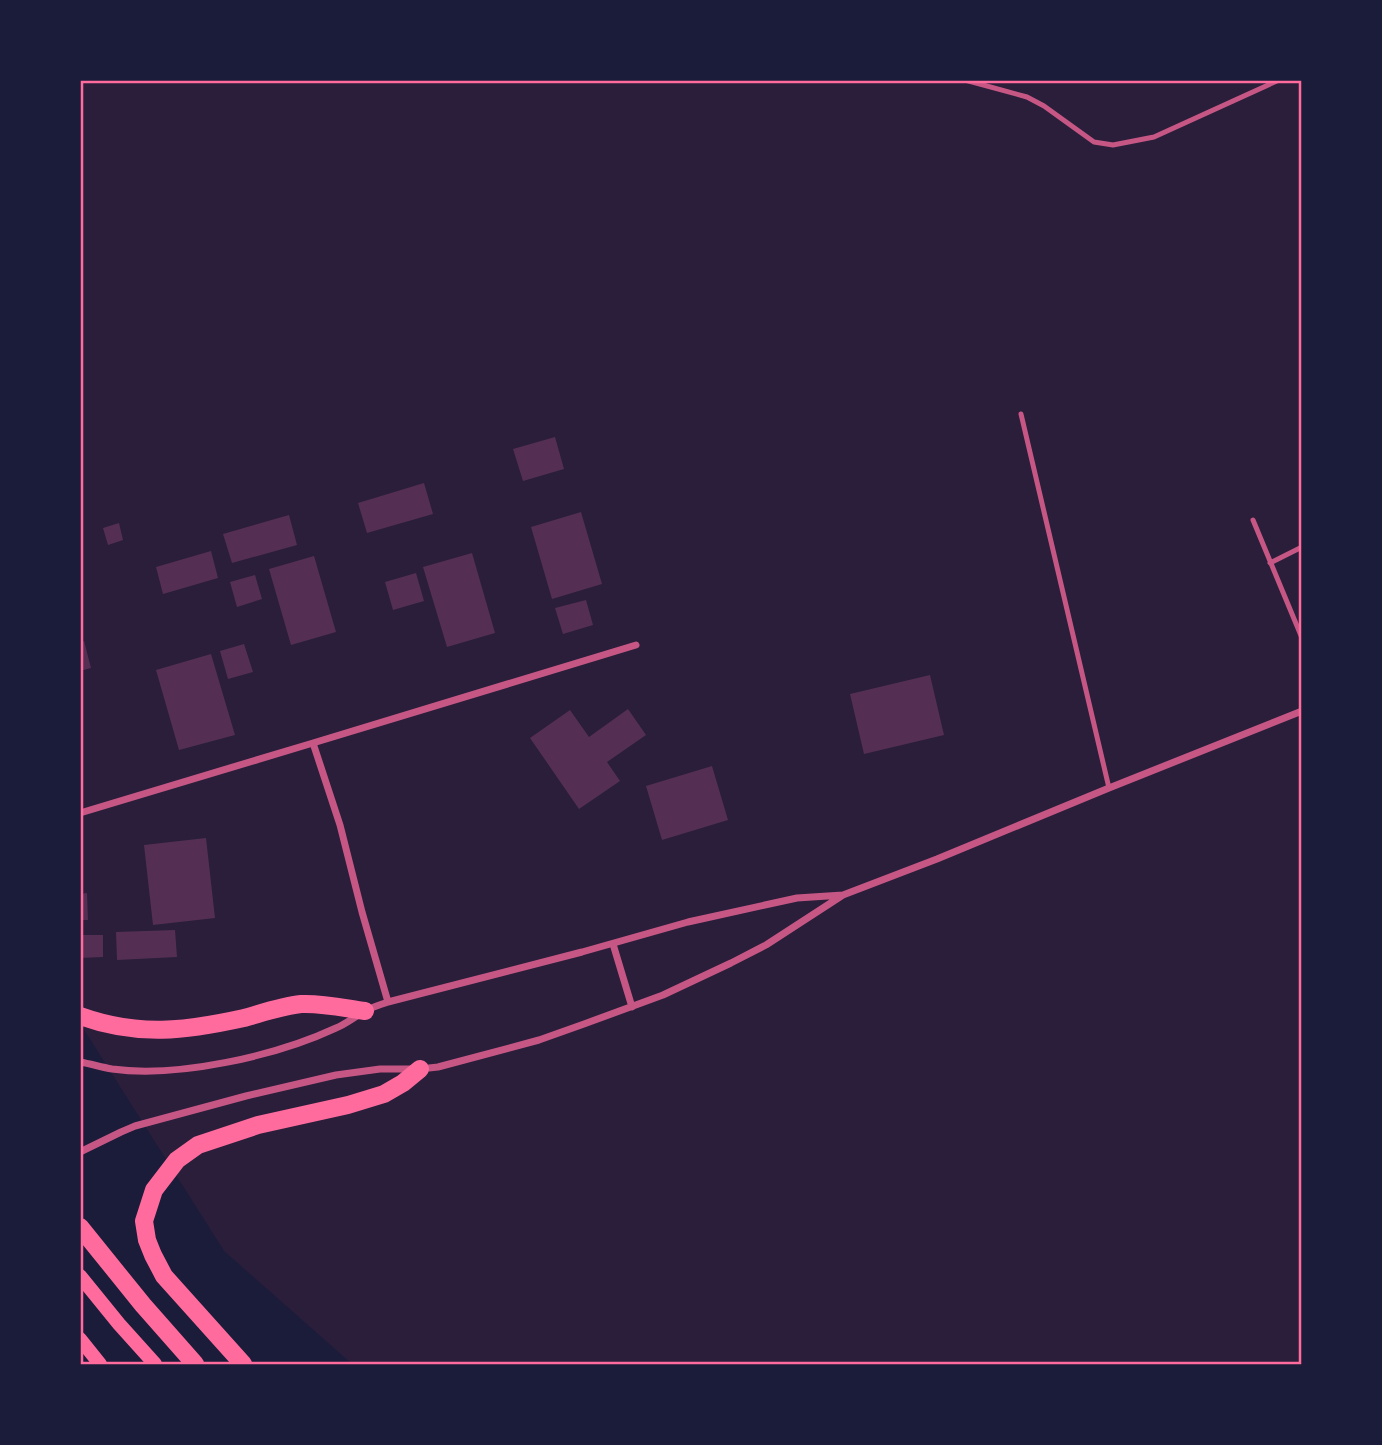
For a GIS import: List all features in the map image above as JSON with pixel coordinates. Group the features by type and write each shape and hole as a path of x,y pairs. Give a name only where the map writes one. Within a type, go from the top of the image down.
{"main road":[{"path":"80,1016 113,1026 165,1031 207,1025 299,1004 320,1004 365,1011"},
{"path":"243,1364 164,1276 153,1255 144,1221 154,1190 177,1160 198,1145 258,1125 384,1094 420,1069"},
{"path":"80,1227 143,1306 195,1364"},
{"path":"80,1276 155,1364"},
{"path":"80,1339 100,1364"}],"street":[{"path":"80,813 636,645"},
{"path":"80,1152 135,1126 353,1072 438,1067 540,1040 632,1007 732,963 844,895 1301,711"},
{"path":"313,743 340,825 388,1002"},
{"path":"80,1062 113,1069 150,1071 176,1070 250,1057 335,1029 365,1011 388,1002 688,922 797,898 844,895"},
{"path":"612,944 632,1007"}],"lane":[{"path":"965,80 1027,97 1094,142 1113,145 1154,137 1279,80"},
{"path":"1021,414 1109,788"},
{"path":"1252,520 1301,638"},
{"path":"1270,563 1301,547"}],"shaded area":[{"path":"81,81 1301,81 1301,1364 352,1364 224,1251 81,1025"}],"building":[{"path":"555,437 564,469 523,481 513,449"},
{"path":"424,483 433,514 367,533 358,503"},
{"path":"581,512 602,584 552,599 531,527"},
{"path":"289,515 297,545 232,563 223,534"},
{"path":"119,523 123,540 108,545 103,528"},
{"path":"211,551 218,578 163,594 156,567"},
{"path":"472,553 495,633 447,647 423,567"},
{"path":"314,556 336,632 291,645 269,569"},
{"path":"416,573 424,601 393,610 385,582"},
{"path":"255,575 262,599 237,607 230,582"},
{"path":"586,600 593,625 563,634 555,608"},
{"path":"84,641 91,668 80,671 80,642"},
{"path":"244,644 253,672 228,679 220,651"},
{"path":"211,654 235,735 179,750 156,670"},
{"path":"930,675 944,735 864,754 850,694"},
{"path":"628,709 646,735 607,762 620,781 579,809 530,738 570,710 589,737"},
{"path":"712,766 728,820 662,840 646,786"},
{"path":"206,838 215,918 153,925 144,845"},
{"path":"87,893 88,920 80,920 80,894"},
{"path":"175,930 177,957 117,960 116,932"},
{"path":"80,935 103,935 103,957 80,958"}]}
